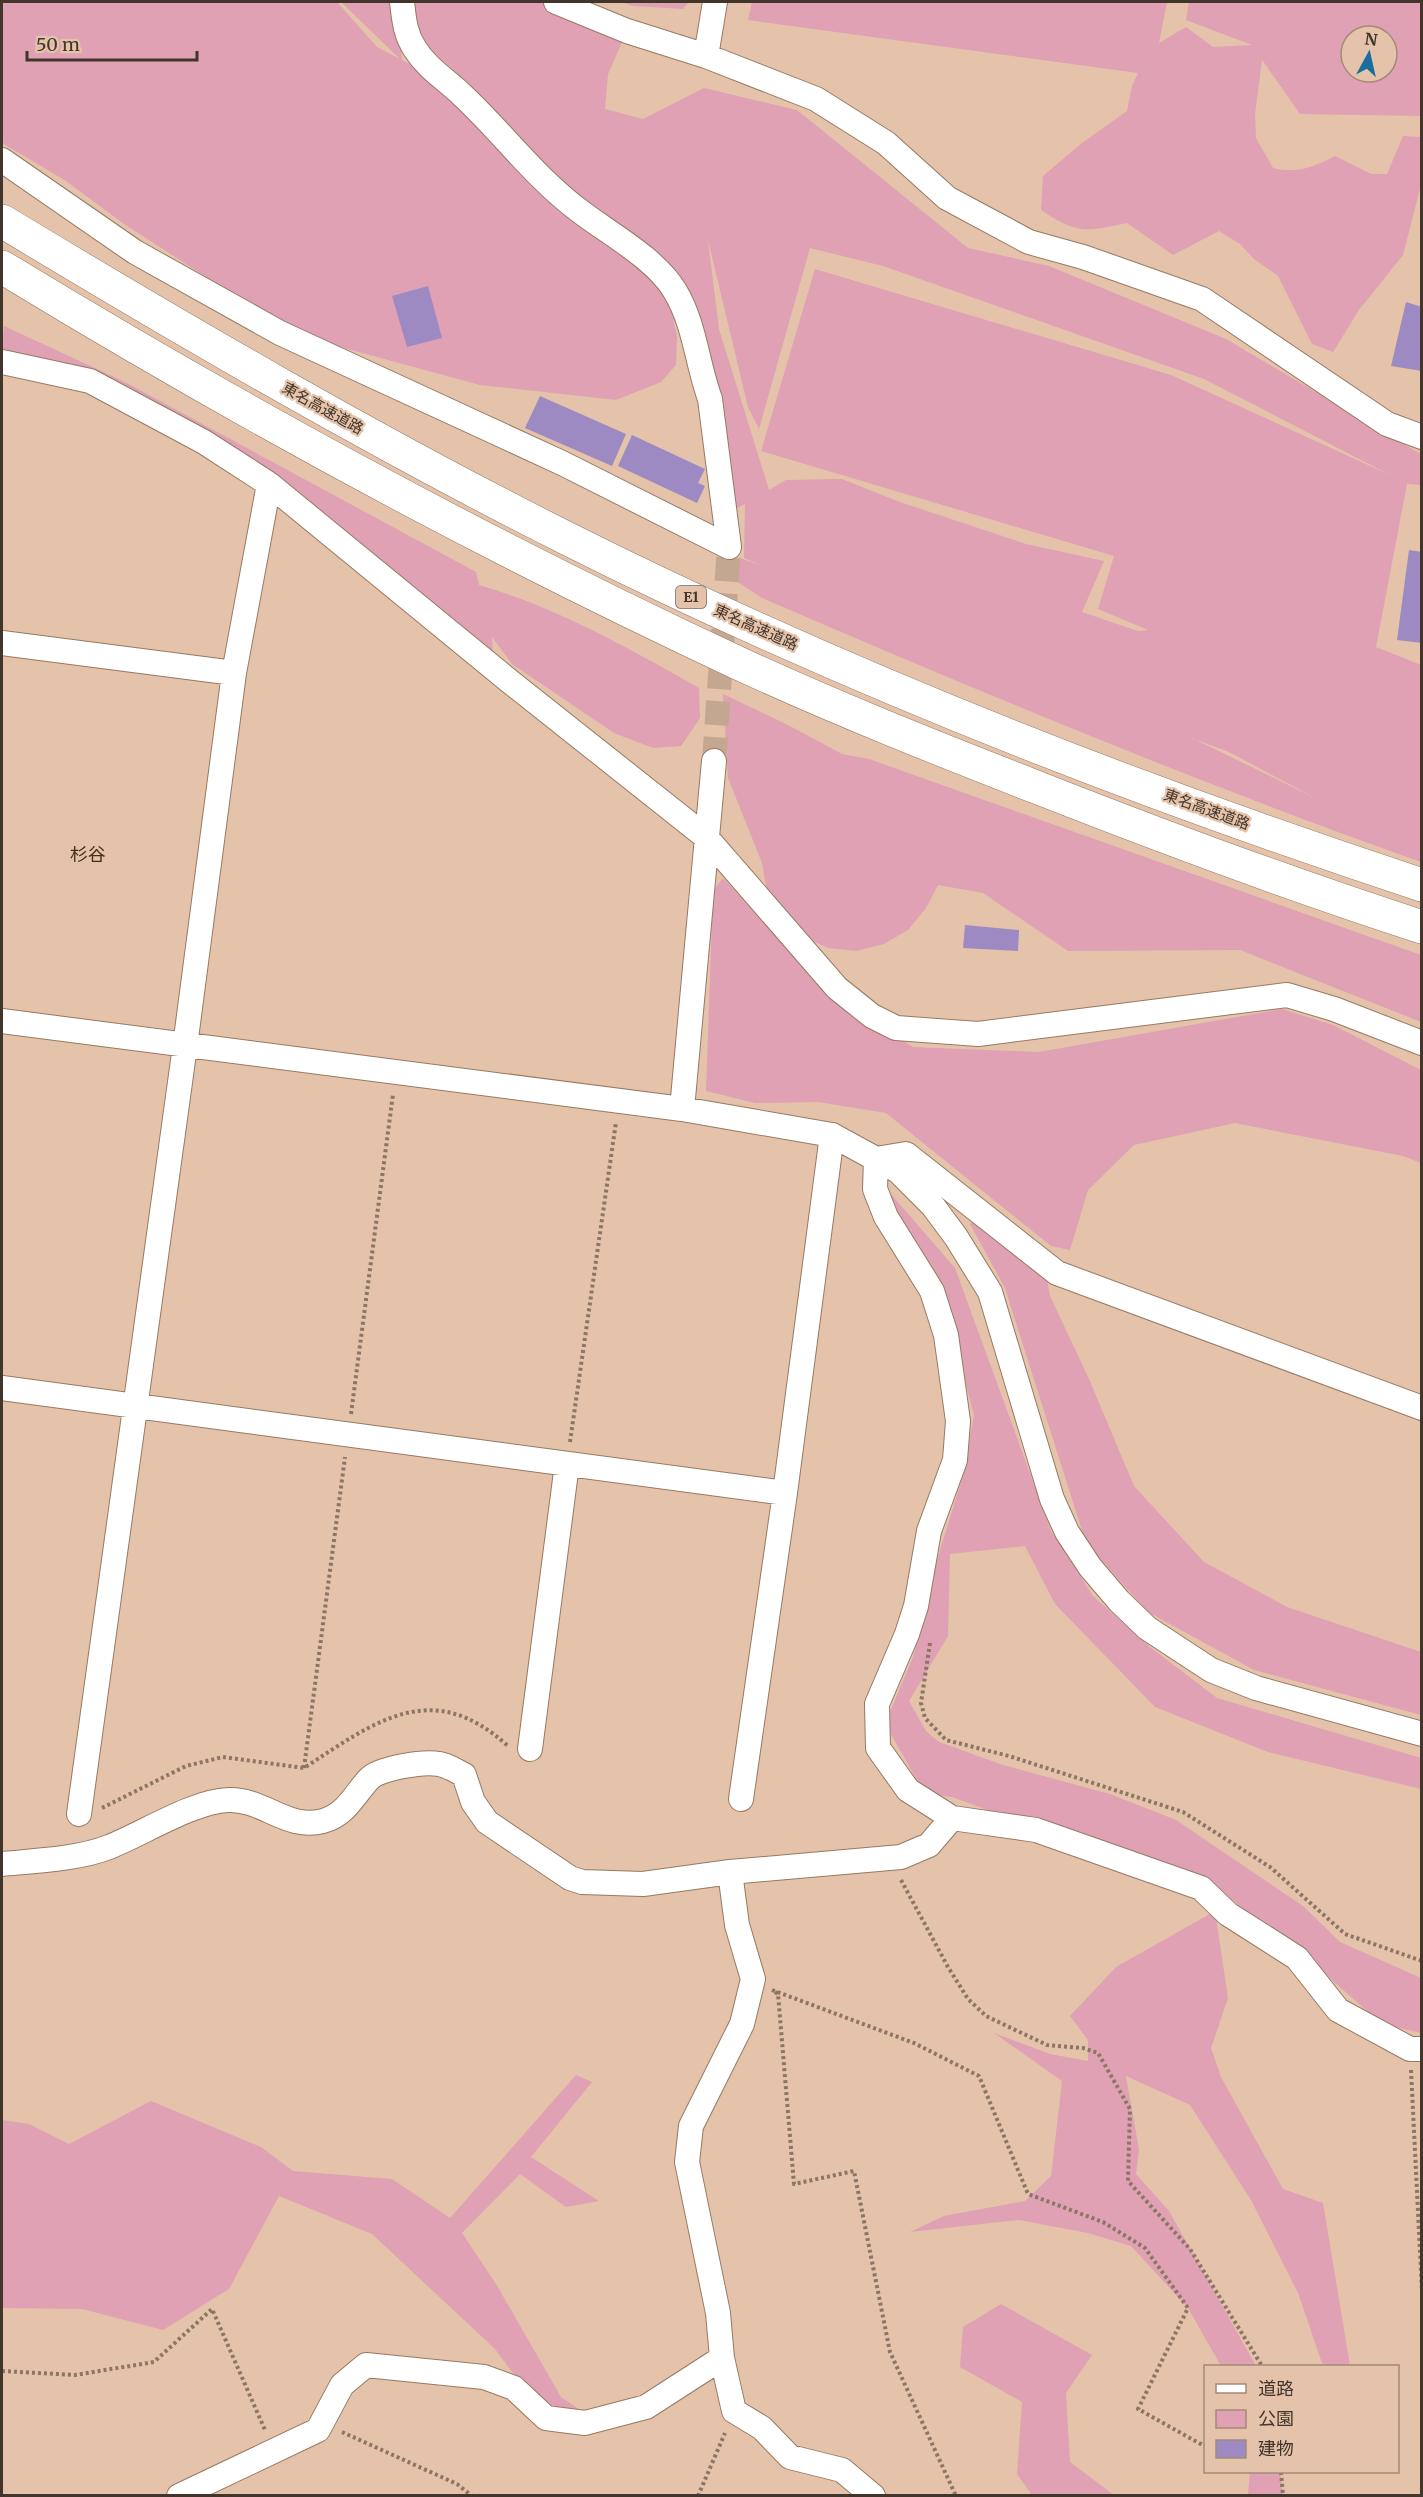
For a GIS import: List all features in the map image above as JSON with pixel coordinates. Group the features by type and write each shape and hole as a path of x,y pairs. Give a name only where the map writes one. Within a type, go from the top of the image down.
{"highway":[{"name":"東名高速道路","path":"2,221 133,300 341,419 566,538 746,623 961,716 1158,792 1422,885"},
{"path":"2,267 112,334 323,454 549,573 741,664 936,748 1145,830 1422,927"}],"street":[{"path":"2,160 135,252 280,333 562,463 729,547 710,399 702,376 695,339 675,290 636,250 580,211 526,164 461,94 429,67 406,32 402,2"},
{"path":"556,2 627,31 706,56 816,99 886,143 947,198 1029,242 1083,257 1202,299 1387,424 1422,437"},
{"path":"706,56 715,2"},
{"path":"2,362 90,381 204,442 269,484 498,672 706,837 837,988 872,1016 896,1028 978,1034 1287,995 1334,1009 1422,1042"},
{"path":"78,1814 185,1046 234,673 269,484"},
{"path":"2,643 234,673"},
{"path":"682,1109 714,761"},
{"path":"2,1022 682,1109 832,1135 898,1171 933,1206 956,1237 990,1292 1052,1499 1067,1532 1090,1568 1119,1601 1147,1628 1211,1670 1256,1688 1422,1734"},
{"path":"741,1799 785,1493 832,1135"},
{"path":"876,1159 906,1154 1057,1273 1422,1408"},
{"path":"876,1159 874,1189 886,1217 932,1291 946,1335 958,1421 955,1460 929,1531 916,1606 907,1634 877,1704 878,1748 908,1790 952,1818 1036,1830 1202,1888 1228,1914 1297,1958 1338,2010 1416,2049"},
{"path":"2,1388 785,1493"},
{"path":"530,1749 567,1464"},
{"path":"2,1864 44,1860 106,1848 193,1809 227,1800 252,1802 298,1823 324,1821 347,1809 371,1777 417,1764 439,1764 464,1775 473,1802 487,1822 570,1878 582,1882 643,1884 730,1872 901,1857 929,1845 952,1818"},
{"path":"730,1872 737,1926 763,1985 692,2126 687,2162 718,2313 722,2358 734,2411 762,2428 790,2457 842,2470 873,2496"},
{"path":"179,2496 318,2430 342,2385 366,2365 484,2377 514,2388 546,2418 585,2423 646,2407 722,2358"}],"path":[{"path":"567,1464 619,1101"},
{"path":"931,1631 921,1702 925,1718 946,1740 1009,1756 1183,1812 1270,1867 1345,1934 1422,1961"},
{"path":"78,1814 95,1811 186,1766 223,1757 304,1768 358,1732 420,1709 447,1710 472,1718 492,1732 520,1758 524,1758 530,1749"},
{"path":"889,1858 948,1967 968,1999 986,2016 1047,2045 1083,2048 1098,2053 1130,2109 1128,2181 1190,2249 1261,2365"},
{"path":"763,1985 914,2043 979,2076 1028,2194 1103,2222 1145,2248 1188,2308 1138,2409 1204,2446"},
{"path":"763,1985 778,1994 794,2184 854,2171 890,2352 956,2496"},
{"path":"1416,2049 1422,2292"},
{"path":"2,2371 29,2370 75,2375 154,2362 212,2309 274,2452"},
{"path":"698,2496 734,2411"},
{"path":"322,2423 457,2484 472,2496"},
{"path":"1281,2473 1283,2496"}],"green space":[{"path":"2,2 337,2 377,47 400,59 341,2 396,2 402,60 434,76 413,46 407,2 548,2 627,31 608,74 605,109 643,119 704,88 797,110 968,248 1049,266 1226,339 1421,454 1421,485 1407,484 1376,647 1421,665 1421,862 1172,769 1008,702 762,598 730,577 740,558 762,566 744,558 745,504 729,512 686,337 673,320 677,334 676,365 661,382 616,400 480,385 296,335 124,224 66,181 2,143","holes":["708,240 748,407 759,429 810,248 883,266 1204,379 1390,475 1171,375 815,269 761,451 1114,556 1098,609 1148,630 1138,631 1082,612 1104,561 1026,544 897,501 842,479 786,480 769,490 719,329","1195,740 1229,752 1317,799"]},
{"path":"621,2 689,2 683,9 633,6"},
{"path":"752,2 1167,2 1159,43 1186,27 1213,47 1252,45 1186,20 1189,2 1421,2 1421,116 1300,114 1258,54 1262,60 1255,114 1256,138 1273,168 1297,170 1335,156 1371,174 1387,174 1403,136 1421,137 1421,185 1403,255 1359,310 1333,352 1312,344 1278,276 1254,259 1240,244 1219,231 1173,255 1127,223 1082,229 1053,218 1041,210 1043,176 1082,143 1127,111 1132,86 1138,73 748,20"},
{"path":"4,326 123,381 476,572 479,585 565,617 699,688 700,718 681,746 653,748 614,733 512,664 492,637 493,656 353,546 290,485 183,420 2,353"},
{"path":"723,694 842,754 869,759 1421,955 1421,1022 1240,950 1068,951 983,893 938,885 926,908 908,930 884,944 856,951 828,948 802,936 767,892 762,863 728,778"},
{"path":"723,878 832,994 913,1047 1039,1052 1282,1009 1333,1025 1421,1070 1421,1163 1403,1156 1235,1123 1134,1145 1088,1190 1070,1250 1051,1246 886,1113 818,1102 755,1103 706,1091 713,891"},
{"path":"890,1193 955,1268 1051,1531 1093,1596 1150,1647 1217,1698 1421,1758 1421,1789 1268,1752 1155,1707 1055,1604 1025,1546 950,1554 948,1636 909,1701 926,1731 939,1742 1003,1765 1110,1794 1176,1820 1303,1906 1340,1942 1421,1978 1421,2033 1382,2024 1326,1975 1204,1877 1053,1823 993,1812 952,1797 925,1794 885,1724 913,1657 926,1596 961,1482 974,1415 943,1296 897,1216"},
{"path":"984,1213 1045,1266 1050,1296 1089,1379 1134,1486 1204,1562 1287,1607 1421,1652 1421,1715 1254,1670 1148,1612 1086,1543 1005,1288 970,1224"},
{"path":"1215,1911 1228,1998 1211,2048 1221,2077 1283,2189 1323,2203 1350,2365 1323,2365 1298,2293 1251,2200 1190,2105 1126,2076 1139,2150 1136,2174 1169,2211 1255,2365 1220,2365 1188,2308 1131,2246 1088,2233 1019,2220 910,2232 944,2216 1025,2201 1051,2176 1062,2081 994,2033 1050,2054 1088,2061 1088,2040 1070,2016 1116,1967"},
{"path":"576,2075 592,2082 531,2157 599,2201 566,2207 520,2174 462,2233 496,2284 561,2397 595,2420 546,2418 495,2349 372,2234 279,2196 229,2289 163,2330 82,2309 2,2308 2,2120 29,2124 69,2144 151,2101 261,2147 293,2171 392,2179 450,2218"},
{"path":"1001,2304 1092,2355 1066,2393 1070,2462 1114,2495 1032,2495 1017,2474 1022,2402 960,2367 963,2327"},
{"path":"1250,2473 1280,2473 1283,2495 1248,2495"}],"building":[{"path":"428,286 442,338 407,347 392,296"},
{"path":"1406,302 1422,307 1422,371 1391,366"},
{"path":"540,396 626,434 612,466 525,428"},
{"path":"632,435 705,469 698,483 705,486 697,503 618,466"},
{"path":"1409,550 1422,552 1422,643 1397,640"},
{"path":"965,925 1019,930 1018,951 963,948"}],"tunnel":[{"path":"714,761 729,547"}],"district":[{"name":"杉谷","path":"88,854"}]}
